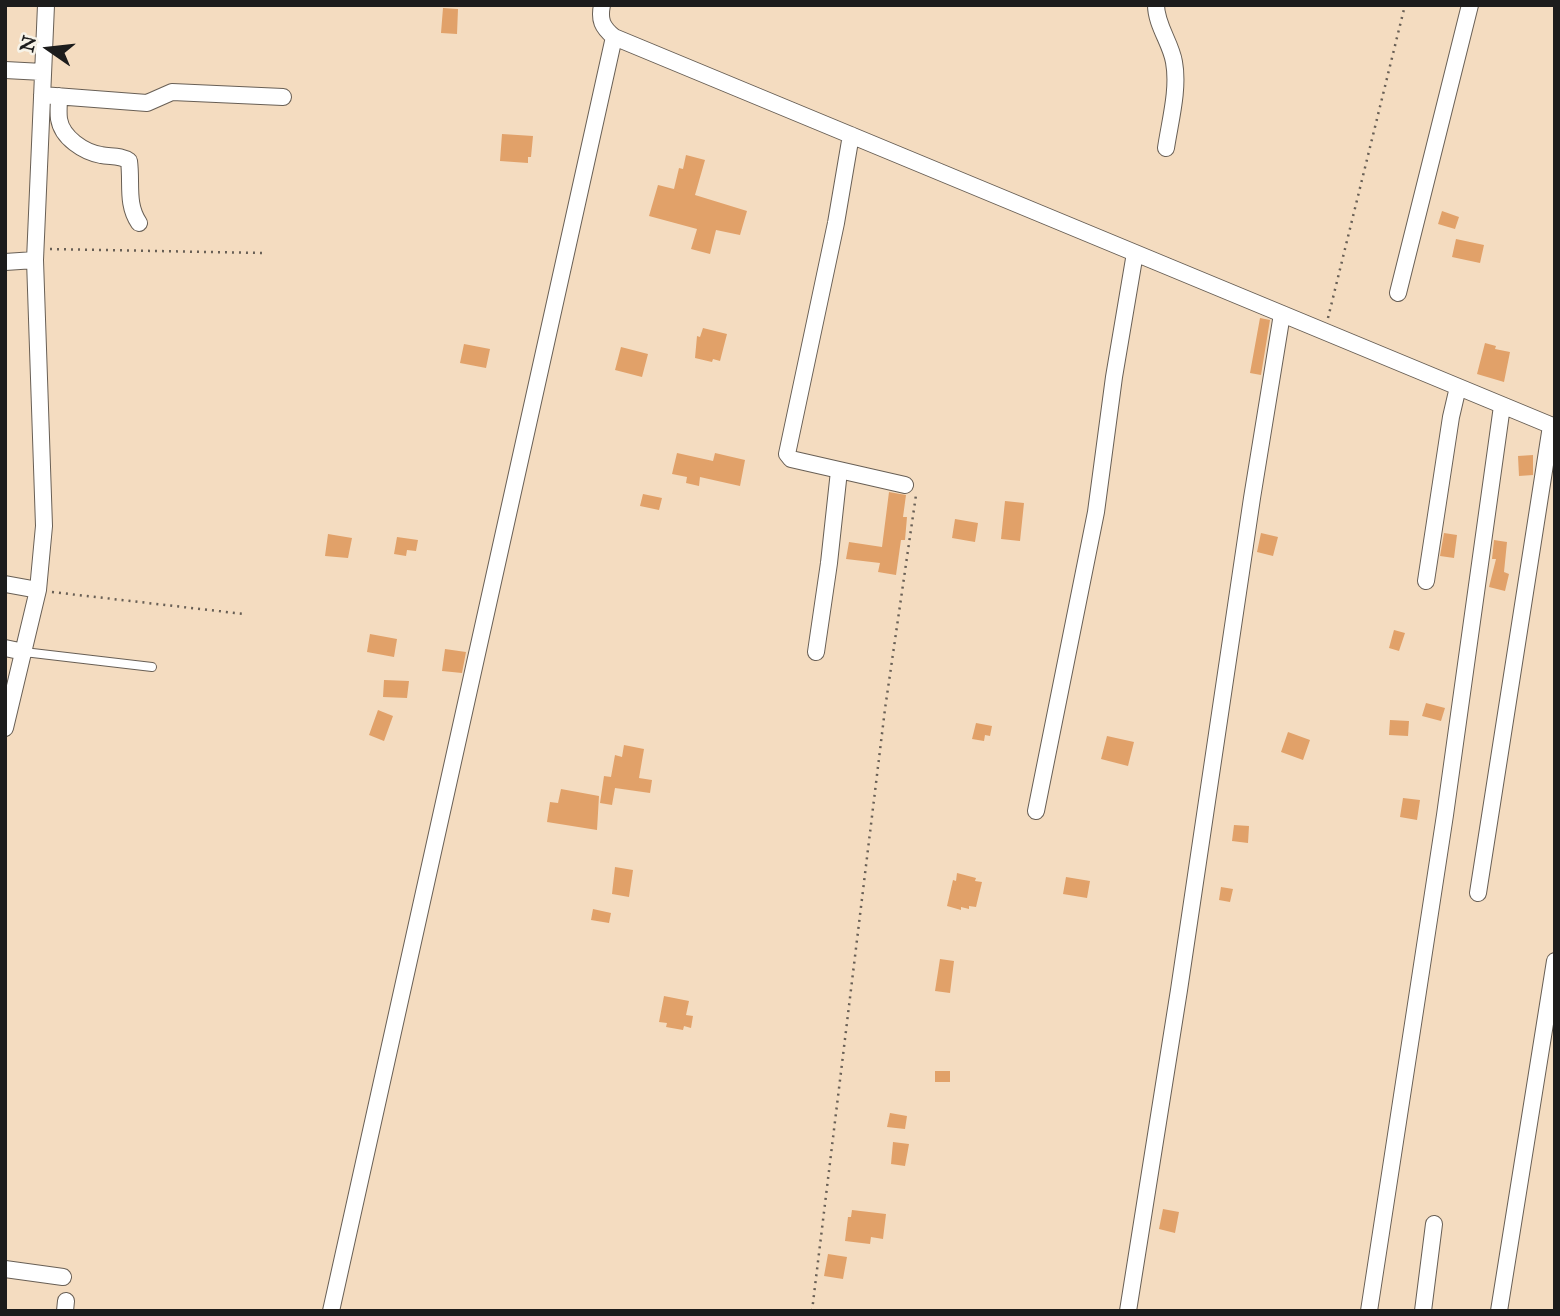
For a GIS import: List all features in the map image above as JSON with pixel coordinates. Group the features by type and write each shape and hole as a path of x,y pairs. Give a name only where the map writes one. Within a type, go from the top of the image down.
{"street":[{"path":"5,728 38,590 45,505 36,254 46,5"},
{"path":"602,5 600,20 614,37 1553,427 1478,893"},
{"path":"1156,5 1156,13 1172,51 1176,76 1166,148"},
{"path":"1398,293 1470,5"},
{"path":"331,1311 614,37"},
{"path":"5,70 43,72"},
{"path":"42,95 147,103 172,92 283,97"},
{"path":"59,96 60,120 69,137 84,150 129,161 132,213 139,223"},
{"path":"851,135 836,223 787,454 791,459 905,485"},
{"path":"1035,811 1096,512 1114,377 1135,253"},
{"path":"5,262 36,254"},
{"path":"1128,1311 1282,314"},
{"path":"1426,581 1458,387"},
{"path":"1369,1311 1445,815 1502,406"},
{"path":"816,652 839,471"},
{"path":"5,584 38,590"},
{"path":"5,648 24,652"},
{"path":"1499,1311 1555,961"},
{"path":"1423,1311 1434,1224"},
{"path":"5,1269 63,1277"}],"lane":[{"path":"24,652 152,667"}],"path":[{"path":"1326,323 1405,5"},
{"path":"36,254 263,253"},
{"path":"812,1311 885,709 917,487 905,485"},
{"path":"38,590 244,614"}],"building":[{"path":"443,8 458,9 457,34 441,33"},
{"path":"502,134 533,136 528,163 500,161"},
{"path":"686,155 705,160 695,195 747,211 740,235 716,230 710,254 691,249 697,229 649,216 658,185 674,189 679,168 683,169"},
{"path":"1442,211 1459,217 1455,229 1438,224"},
{"path":"1456,239 1484,245 1480,263 1452,257"},
{"path":"1260,318 1270,320 1261,375 1250,373"},
{"path":"703,328 727,334 720,361 695,358 697,336 700,337"},
{"path":"1485,343 1496,346 1495,349 1510,352 1504,382 1477,374"},
{"path":"464,344 490,349 486,368 460,363"},
{"path":"621,347 648,354 642,377 615,370"},
{"path":"677,453 713,461 715,453 745,460 740,486 700,477 699,486 686,483 687,477 672,474"},
{"path":"1533,455 1533,475 1519,476 1518,456"},
{"path":"889,492 906,495 903,517 907,517 905,540 901,540 896,575 878,572 880,563 846,559 849,542 882,547"},
{"path":"643,494 662,498 659,510 640,506"},
{"path":"1005,501 1024,503 1020,541 1001,539"},
{"path":"955,519 978,523 975,542 952,538"},
{"path":"1261,533 1278,537 1273,556 1257,552"},
{"path":"1444,533 1457,535 1454,558 1440,556"},
{"path":"328,534 352,538 348,558 325,556"},
{"path":"397,537 418,540 416,551 407,550 406,556 394,554"},
{"path":"1494,540 1507,542 1504,572 1509,574 1505,591 1489,587 1496,559 1492,559"},
{"path":"1394,630 1405,633 1399,651 1389,648"},
{"path":"370,634 397,639 394,657 367,652"},
{"path":"445,649 466,652 462,673 442,671"},
{"path":"384,680 409,681 407,698 383,697"},
{"path":"1426,703 1445,708 1441,721 1422,716"},
{"path":"378,710 393,716 384,741 369,735"},
{"path":"1390,720 1409,721 1408,736 1389,735"},
{"path":"976,723 992,726 990,736 985,735 984,741 972,739"},
{"path":"1288,732 1310,740 1303,760 1281,752"},
{"path":"1107,736 1134,742 1128,766 1101,759"},
{"path":"624,745 644,749 639,778 652,780 650,793 615,788 612,805 600,803 604,776 611,777 615,755 622,757"},
{"path":"561,789 599,796 597,830 547,822 550,802 558,803"},
{"path":"1403,798 1420,800 1417,820 1400,817"},
{"path":"1234,825 1249,826 1248,843 1232,841"},
{"path":"615,867 633,870 629,897 612,894"},
{"path":"957,873 982,882 976,907 961,907 961,910 947,906"},
{"path":"1066,877 1090,881 1087,898 1063,894"},
{"path":"1221,887 1233,889 1230,902 1219,900"},
{"path":"593,909 611,913 609,923 591,920"},
{"path":"940,959 954,961 950,993 935,991"},
{"path":"664,996 689,1001 686,1015 693,1016 691,1028 684,1026 683,1030 666,1027 667,1023 659,1022"},
{"path":"935,1071 950,1071 950,1082 935,1082"},
{"path":"890,1113 907,1116 905,1129 887,1127"},
{"path":"893,1142 909,1144 905,1166 891,1164"},
{"path":"1163,1209 1179,1212 1175,1233 1159,1229"},
{"path":"852,1210 886,1214 883,1239 871,1237 870,1244 845,1241 848,1217 851,1217"},
{"path":"828,1254 847,1257 843,1279 824,1276"}]}
